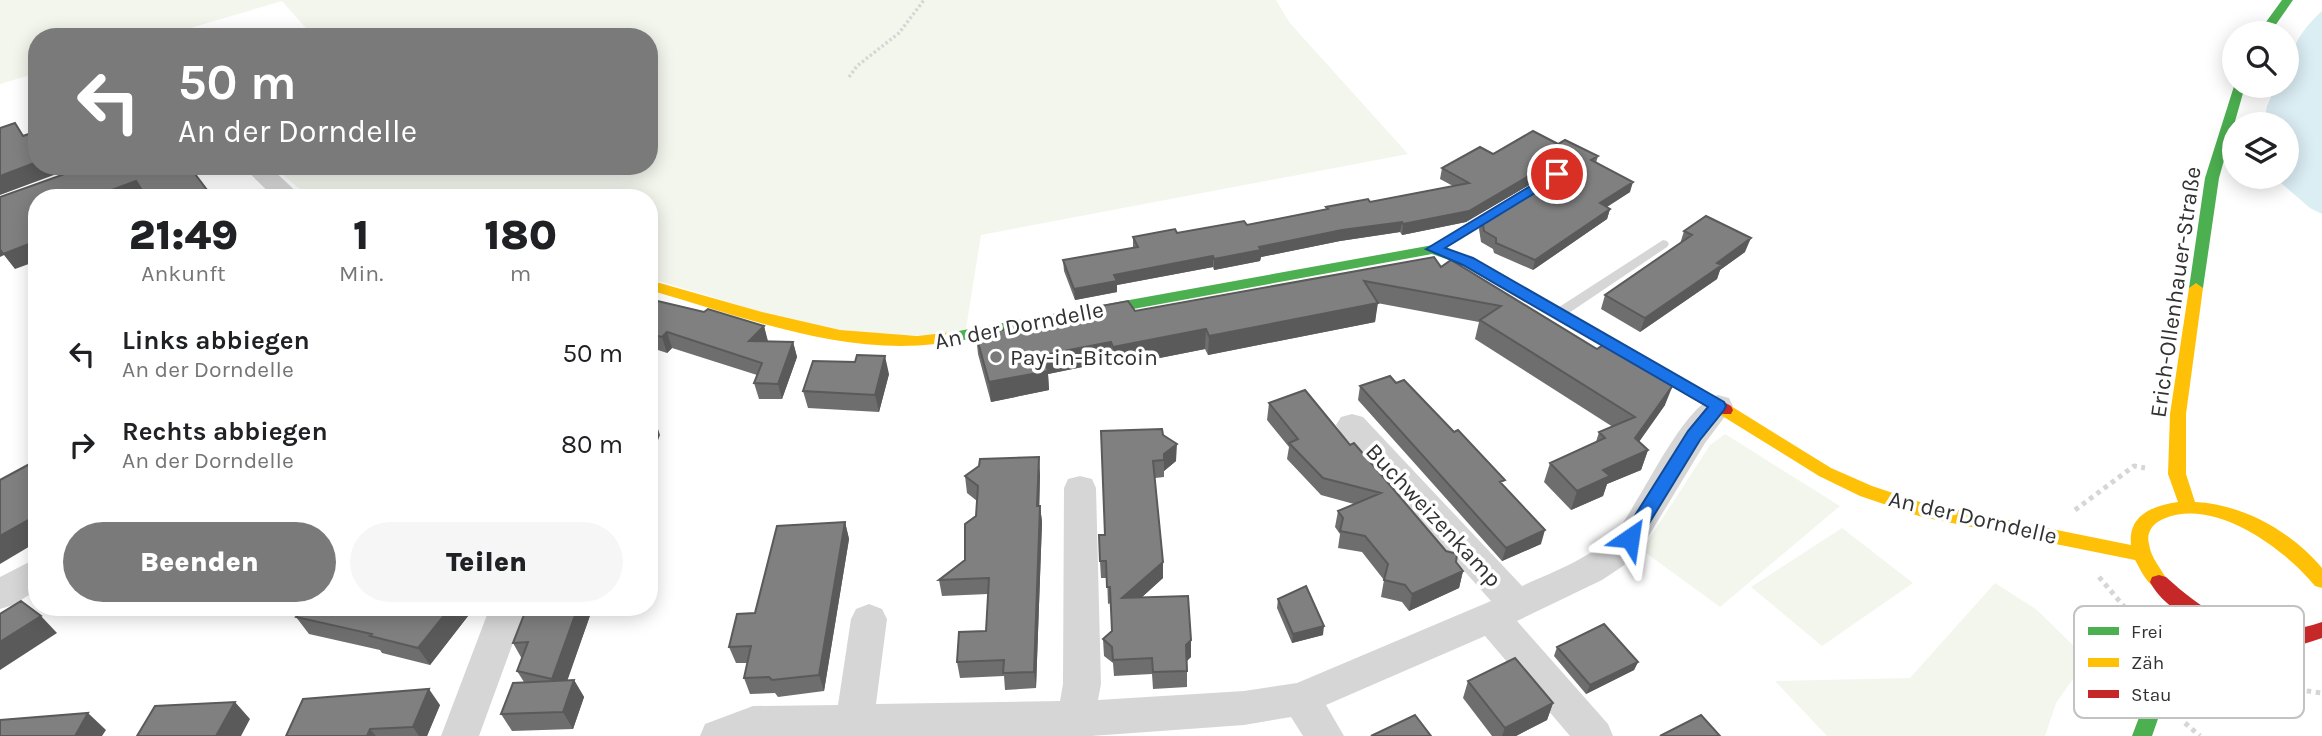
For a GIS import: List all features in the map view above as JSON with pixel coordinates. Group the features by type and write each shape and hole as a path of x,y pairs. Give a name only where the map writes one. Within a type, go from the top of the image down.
{"street":[{"path":"2273,21 2288,0"},
{"name":"Erich-Ollenhauer-Straße","path":"2188,507 2177,474 2178,414 2212,178 2235,98"},
{"path":"264,175 280,189"},
{"name":"An der Dorndelle","path":"658,287 841,336 923,343 1433,249 1468,262 1718,406 1825,472 1866,491 1923,510 2140,554"},
{"name":"Buchweizenkamp","path":"719,736 753,723 855,722 1074,727 1300,699 1504,611 1590,570 1611,556 1630,538 1694,435 1718,406"},
{"name":"Buchweizenkamp","path":"1352,425 1504,611 1594,736"},
{"path":"1074,727 1082,684 1080,488"},
{"path":"2188,606 2152,575 2140,554 2137,534 2146,519 2163,510 2188,507 2215,511 2244,520 2298,552 2322,581"},
{"path":"2298,552 2322,548"},
{"path":"0,595 28,578"},
{"path":"460,736 505,616"},
{"path":"855,722 869,619"},
{"path":"1300,699 1325,736"},
{"path":"2142,736 2148,718"}],"lane":[{"name":"An der Dorndelle","path":"1433,249 1512,201"},
{"path":"1558,314 1663,244"}],"path":[{"path":"849,77 857,66 900,33 924,0"},
{"path":"2304,691 2322,693"}],"shaded area":[{"path":"0,0 1276,0 1289,22 1408,154 981,235 965,335 841,336 658,281 658,189 300,189 283,175 658,175 658,28 306,28 282,1 190,28 28,28 28,76 0,84"},
{"path":"2322,11 2322,214 2310,208 2288,189 2299,189 2299,112 2266,112 2271,98 2299,98 2299,38"},
{"path":"1725,434 1840,506 1720,607 1642,550 1710,445"},
{"path":"1842,528 1913,583 1822,646 1751,587"},
{"path":"1995,583 2037,610 2074,646 2074,677 2056,703 2045,736 1827,736 1775,681 1910,678"}],"building":[{"path":"15,123 23,136 28,134 28,165 0,176 0,128"},
{"path":"1533,131 1558,144 1565,140 1598,156 1591,160 1633,182 1600,203 1610,209 1535,260 1496,243 1496,238 1484,231 1482,218 1565,168 1568,163 1561,157 1469,211 1403,224 1342,230 1259,247 1261,250 1214,259 1213,256 1114,275 1117,281 1074,289 1063,260 1138,247 1133,237 1175,229 1177,233 1244,221 1247,225 1368,199 1370,202 1469,183 1442,168 1480,147 1493,154"},
{"path":"62,175 196,175 206,189 141,189 136,181 114,189 28,189 28,244 3,254 0,249 0,197"},
{"path":"1706,216 1751,238 1717,263 1722,265 1645,318 1605,295 1692,235 1684,231"},
{"path":"1434,257 1441,267 1451,260 1597,349 1603,345 1673,385 1635,438 1648,450 1603,470 1610,476 1577,491 1550,463 1605,438 1599,432 1635,417 1480,320 1501,306 1364,281 1378,303 1209,336 1206,329 1113,347 1111,342 1043,355 1048,371 989,382 976,335 1007,329 1008,332 1088,317 1085,309 1128,301 1135,311"},
{"path":"658,301 704,312 708,309 764,326 749,341 793,342 778,384 754,383 762,363 667,332 662,337 658,336"},
{"path":"857,355 885,356 875,395 803,391 813,361 855,362"},
{"path":"1390,376 1396,383 1404,380 1454,432 1458,430 1505,480 1500,482 1545,530 1506,548 1360,386"},
{"path":"1305,390 1350,445 1354,443 1446,551 1457,554 1456,562 1463,571 1412,594 1405,585 1384,580 1388,564 1365,536 1340,531 1343,518 1338,511 1381,493 1323,478 1289,443 1298,439 1269,403"},
{"path":"1162,429 1163,435 1177,444 1164,454 1164,460 1153,461 1163,562 1122,598 1188,596 1191,640 1186,645 1187,671 1153,672 1152,658 1113,660 1112,647 1103,639 1112,631 1106,561 1100,561 1099,535 1105,535 1101,431"},
{"path":"1039,457 1037,506 1040,506 1034,672 1003,673 1004,660 957,662 959,632 986,631 989,578 939,580 965,560 965,524 976,516 978,486 965,476 979,466 980,459"},
{"path":"28,465 28,520 0,536 0,480"},
{"path":"845,522 819,675 772,680 769,677 744,678 751,646 729,647 737,614 755,613 777,526"},
{"path":"1306,586 1324,626 1293,634 1278,599"},
{"path":"21,601 28,606 28,616 41,616 0,642 0,614"},
{"path":"444,616 418,648 370,636 372,634 296,617"},
{"path":"524,616 575,616 552,679 517,671 528,642 513,643"},
{"path":"1604,624 1638,662 1590,685 1557,647"},
{"path":"1515,658 1553,703 1505,728 1468,681"},
{"path":"574,680 563,712 501,714 513,683"},
{"path":"429,689 413,727 370,729 367,736 286,736 303,699"},
{"path":"235,702 216,736 137,736 155,706"},
{"path":"88,713 75,736 0,736 0,720"},
{"path":"1415,715 1431,736 1371,736"},
{"path":"1701,715 1720,736 1660,736"}],"traffic: fast":[{"path":"2273,21 2288,0"},
{"path":"2196,288 2212,178 2235,98"},
{"path":"953,337 1433,249 1468,262 1492,276"},
{"path":"2142,736 2148,718"}],"traffic: slow":[{"path":"658,288 761,317 840,335 917,341 953,337"},
{"path":"2188,507 2177,474 2178,414 2196,288"},
{"path":"1725,410 1825,472 1866,491 1922,510 2140,554"},
{"path":"2159,582 2144,560 2139,542 2141,528 2149,518 2163,511 2180,508 2222,513 2265,531 2290,548 2322,581"}],"traffic: jam":[{"path":"1492,276 1725,410"},
{"path":"2159,582 2187,606"},
{"path":"2304,637 2322,630"}],"place":[{"name":"Pay-in-Bitcoin","path":"996,357"}],"route":[{"path":"1557,174 1433,249 1468,262 1718,406 1694,435 1630,538"}]}
